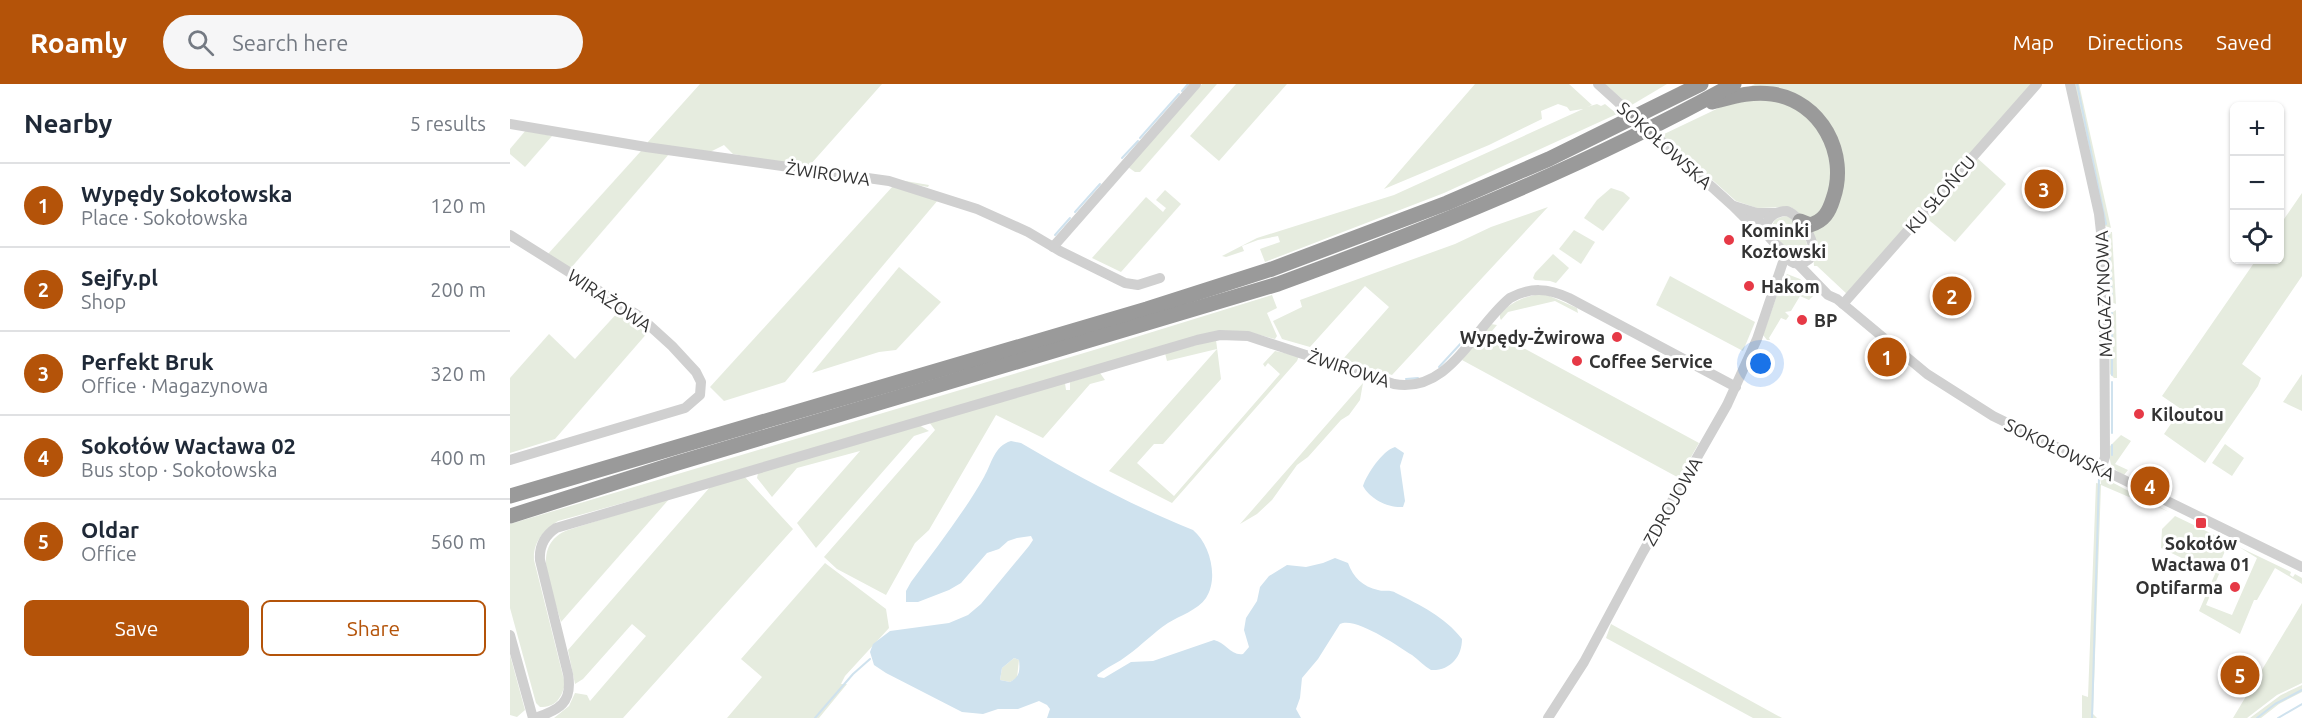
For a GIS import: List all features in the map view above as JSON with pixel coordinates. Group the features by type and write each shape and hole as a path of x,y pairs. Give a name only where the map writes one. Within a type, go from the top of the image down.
{"highway":[{"path":"1649,111 1675,84"},
{"path":"510,496 1147,309 1272,269 1447,203 1549,159 1701,84"},
{"path":"510,516 674,464 1278,284 1371,250 1535,183 1689,109 1734,84"},
{"path":"1689,109 1752,93 1767,93 1792,100 1815,115 1832,142 1837,158 1838,178 1832,203 1824,217 1810,225 1800,221"}],"street":[{"path":"1053,247 1196,84"},
{"name":"SOKOŁOWSKA","path":"1598,84 1745,219 1762,223 1767,227"},
{"name":"KU SŁOŃCU","path":"1840,302 2037,84"},
{"name":"MAGAZYNOWA","path":"2070,84 2099,214 2104,259 2105,461 2102,470"},
{"name":"ŻWIROWA","path":"510,124 646,147 889,181 977,209 1028,232 1128,284 1137,285 1160,278"},
{"name":"SOKOŁOWSKA","path":"1733,206 1757,213 1775,213"},
{"path":"1780,276 1800,263 1812,255 1814,245 1795,214 1789,211 1775,213 1769,218 1768,235 1785,256 1800,263"},
{"name":"WIRAŻOWA","path":"510,235 639,316 678,351 700,378 700,395 685,408 510,460"},
{"name":"ZDROJOWA","path":"1548,718 1597,639 1736,387 1757,339 1785,256"},
{"name":"SOKOŁOWSKA","path":"1800,263 1828,295 1840,302 1902,355 1956,394 2004,422 2302,567"},
{"name":"ŻWIROWA","path":"534,718 558,709 569,690 568,674 540,560 543,542 549,532 556,528 1188,342 1220,335 1240,334 1394,384 1416,385 1428,382 1440,374 1504,303 1514,296 1531,290 1550,290 1736,387"},
{"path":"510,635 534,718"}],"shaded area":[{"path":"700,84 882,84 810,165 929,185 928,187 733,154 724,145 710,152 647,143"},
{"path":"1202,84 1217,84 1140,172 1135,172 1128,167"},
{"path":"1236,84 1287,84 1219,161 1190,136"},
{"path":"1475,84 1569,84 1592,105 1587,107 1605,104 1617,114 1444,193 1265,262 1260,249 1280,242 1278,236 1258,240 1242,246 1244,251 1226,257 1222,256 1257,238 1394,195 1583,109 1570,111 1567,107 1558,104 1541,111 1542,119 1489,145 1384,189"},
{"path":"1605,84 1667,84 1630,106"},
{"path":"1755,84 2034,84 1848,295 1817,266 1814,266 1811,232 1837,204 1823,117 1749,87"},
{"path":"2074,84 2079,84 2111,228 2105,226"},
{"path":"1757,97 1792,105 1826,134 1833,189 1815,219 1803,216 1791,207 1757,208 1736,201 1662,135 1725,105"},
{"path":"526,130 552,136 525,167 510,154 510,149"},
{"path":"641,151 669,154 570,269 548,254"},
{"path":"1976,157 2006,184 1955,242 1924,216"},
{"path":"893,186 938,200 785,382 724,401 710,387"},
{"path":"1611,188 1623,192 1630,198 1603,231 1584,218 1597,200"},
{"path":"1165,190 1181,204 1121,272 1092,258 1146,197 1163,212 1166,208 1156,200"},
{"path":"2302,193 2302,276 2242,364 2261,378 2258,386 2205,463 2164,434 2181,409 2162,396 2253,264 2284,264 2284,219"},
{"path":"1548,207 1392,375 1343,359 1389,307 1365,286 1310,347 1282,339 1273,321 1302,307 1300,300 1455,244 1491,227"},
{"path":"1788,216 1799,228 1807,244 1807,254 1800,258 1794,257 1772,230 1776,219"},
{"path":"1574,230 1595,242 1581,264 1559,249"},
{"path":"2108,232 2112,232 2116,304 2110,300"},
{"path":"1553,254 1569,268 1556,283 1535,280 1533,278 1535,273"},
{"path":"899,267 941,302 896,350 879,352 812,373"},
{"path":"1787,274 1800,279 1816,293 1809,300 1800,296 1791,311 1785,312 1789,316 1786,320 1781,318 1770,340 1767,340 1763,335 1781,284"},
{"path":"1670,276 1755,322 1743,351 1656,305"},
{"path":"1545,294 1577,308 1578,313 1555,301 1508,312 1501,320 1500,313 1515,302 1526,297"},
{"path":"1272,295 1277,308 1267,313 1277,336 1275,339 1245,331 558,521 537,542 534,560 565,684 560,698 554,704 540,707 536,703 510,608 510,524"},
{"path":"620,310 649,331 555,439 510,453 510,378 549,334 575,359"},
{"path":"2116,310 2117,378 2114,378 2110,374 2110,314"},
{"path":"1491,324 1497,325 1492,331 1699,443 1679,478 1462,360"},
{"path":"1216,340 1221,379 1163,444 1154,444 1137,463 1174,496 1280,374 1268,363 1265,367 1263,364 1275,351 1299,356 1172,503 1109,471 1217,349 1167,361 1165,353"},
{"path":"1100,373 1105,380 1090,384 1043,438 996,415 929,530 915,543 886,595 837,569 824,557 935,430 929,422 1065,383 1066,390 1070,390 1070,382"},
{"path":"2302,374 2302,411 2283,402"},
{"path":"1363,383 1360,400 1349,415 1341,420 1308,457 1297,465 1272,500 1257,514 1240,524"},
{"path":"919,425 929,431 914,436 816,548 797,523 860,451 797,468 772,497 757,478 758,473"},
{"path":"2121,435 2131,441 2115,464 2128,470 2124,475 2113,467 2110,461 2110,446"},
{"path":"2225,444 2244,458 2232,476 2212,463"},
{"path":"743,475 793,529 623,718 554,718 569,706 575,693 587,695 590,701 646,636 632,624 583,679 575,684 568,650 710,487"},
{"path":"2100,476 2169,512 2101,485 2093,714 2097,718 2082,718 2082,695 2088,697 2096,483 2101,484"},
{"path":"670,498 561,622 546,570 549,546 556,537 568,530"},
{"path":"2175,516 2229,542 2219,565 2222,567 2206,605 2232,615 2257,558 2239,547 2291,572 2290,575 2293,577 2295,574 2302,578 2302,584 2275,568 2257,600 2254,600 2240,634 2199,611 2215,574 2161,548 2162,529"},
{"path":"825,563 886,609 889,628 845,676 841,684 847,684 819,718 727,718 762,677 741,659"},
{"path":"2302,603 2302,683 2277,695 2247,718 2233,718"},
{"path":"1611,624 1782,718 1753,718 1606,638"},
{"path":"510,655 525,710 517,717 510,715"},
{"path":"1014,658 1019,660 1017,678 1010,682 1000,680 1002,668"},
{"path":"2302,685 2302,692 2279,704 2261,718 2250,718 2281,695"}],"water":[{"path":"1011,441 1021,443 1106,490 1193,530 1208,552 1212,581 1203,602 1172,620 1124,658 1097,675 1098,677 1104,678 1131,662 1153,661 1214,640 1235,653 1243,654 1249,647 1244,630 1246,618 1257,601 1260,587 1269,576 1287,565 1306,567 1335,558 1348,563 1363,584 1380,591 1394,592 1440,618 1462,639 1460,652 1454,662 1444,668 1431,670 1412,655 1376,633 1356,624 1340,624 1318,659 1302,678 1300,698 1296,709 1301,718 1047,718 1050,709 1039,701 1018,709 998,709 983,714 962,712 886,673 874,665 870,652 873,644 890,631 949,623 968,615 981,604 1033,540 1031,536 1008,541 999,549 987,553 961,583 918,602 906,602 906,591 911,582 958,518 976,491 997,451 1005,443","holes":["1014,658 1019,660 1016,678 1010,682 1000,680 1002,668"]},
{"path":"1395,447 1404,453 1400,466 1405,501 1403,507 1380,502 1363,486 1368,475 1385,453"}],"waterway":[{"path":"1182,91 1188,84"},
{"path":"2077,84 2106,224"},
{"path":"1140,138 1179,94"},
{"path":"1122,158 1138,141"},
{"path":"1075,212 1100,184"},
{"path":"1055,235 1070,218"},
{"path":"2108,234 2112,299"},
{"path":"2112,313 2112,375"},
{"path":"1439,367 1463,341"},
{"path":"1406,379 1418,378"},
{"path":"2112,382 2112,433"},
{"path":"2112,445 2112,455"},
{"path":"2092,718 2099,478"},
{"path":"815,718 853,674 870,659"},
{"path":"2257,718 2275,704 2302,690"},
{"path":"2278,718 2302,704"}],"place":[{"name":"Perfekt Bruk","path":"2044,189"},
{"name":"Kominki Kozłowski","path":"1729,240"},
{"name":"Hakom","path":"1749,286"},
{"name":"Sejfy.pl","path":"1952,296"},
{"name":"BP","path":"1802,320"},
{"name":"Wypędy-Żwirowa","path":"1617,337"},
{"name":"Wypędy Sokołowska","path":"1887,357"},
{"name":"Coffee Service","path":"1577,361"},
{"name":"Kiloutou","path":"2139,414"},
{"name":"Sokołów Wacława 02","path":"2150,486"},
{"name":"Sokołów Wacława 01","path":"2201,523"},
{"name":"Optifarma","path":"2235,587"},
{"name":"Oldar","path":"2240,675"}]}
